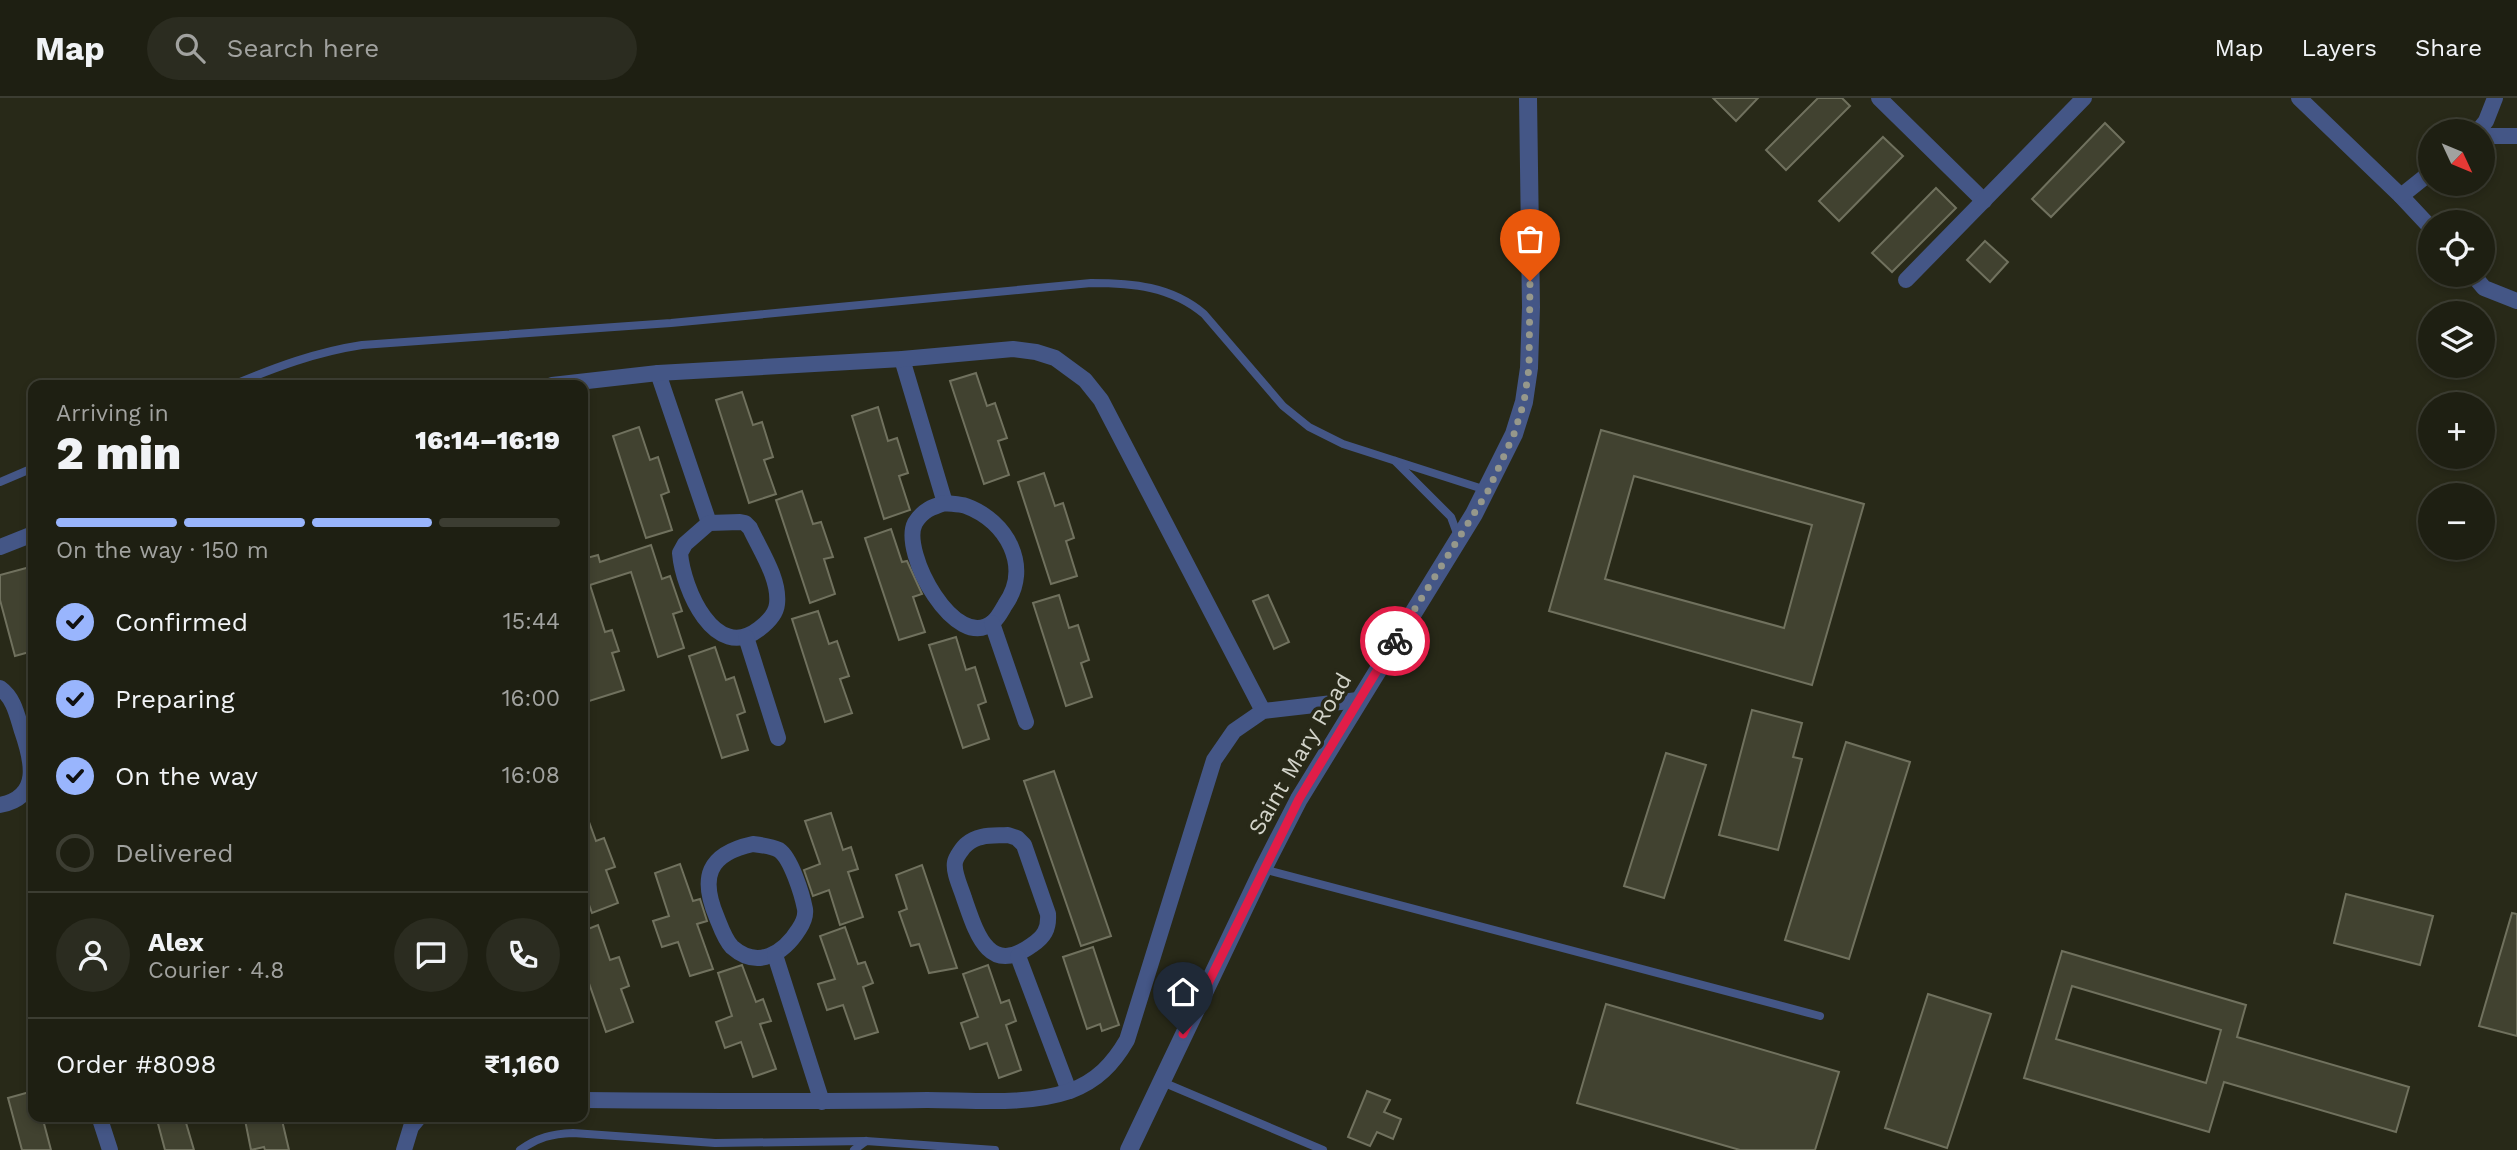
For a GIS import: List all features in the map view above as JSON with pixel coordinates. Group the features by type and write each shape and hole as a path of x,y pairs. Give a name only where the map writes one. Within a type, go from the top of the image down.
{"street":[{"name":"Saint Mary Road","path":"1129,1150 1160,1081 1299,799 1488,491 1514,434 1524,402 1529,368 1531,307 1528,98"},
{"path":"1879,98 1984,201"},
{"path":"1906,280 2084,98"},
{"path":"2299,98 2418,214"},
{"path":"2487,119 2495,98"},
{"path":"2496,136 2517,136"},
{"path":"2401,195 2418,182"},
{"path":"2483,287 2517,301"},
{"path":"588,381 657,373 902,359 1013,349 1055,358 1085,380 1106,409 1263,711"},
{"path":"902,359 945,503"},
{"path":"657,373 709,523"},
{"path":"945,503 965,506 984,515 1008,540 1015,555 1018,572 1008,601 992,623 980,628 967,627 945,611 922,571 913,545 914,525 926,510 945,503"},
{"path":"709,523 745,523 750,528 774,581 777,604 775,613 746,637 731,639 714,629 698,609 686,580 680,553 685,544 709,523"},
{"path":"0,548 28,536"},
{"path":"992,623 1026,722"},
{"path":"746,637 778,738"},
{"path":"0,688 13,702 28,749"},
{"path":"588,1100 822,1102 1033,1099 1069,1091 1097,1077 1115,1060 1127,1040 1214,760 1234,731 1263,711 1359,700"},
{"path":"0,805 14,802 28,786"},
{"path":"1007,835 1017,838 1024,845 1048,914 1049,925 1042,939 1018,956 1001,956 985,948 977,937 957,876 955,861 966,844 981,836 1007,835"},
{"path":"753,844 778,850 789,860 804,917 786,946 775,955 749,956 731,946 708,895 710,868 721,856 740,847 753,844"},
{"path":"775,955 822,1102"},
{"path":"1018,956 1069,1091"},
{"path":"101,1122 110,1150"},
{"path":"404,1150 415,1122"}],"lane":[{"path":"245,380 288,362 333,349 362,345 671,323 1091,283 1127,283 1170,292 1188,301 1204,314 1283,406 1309,427 1343,444 1488,491"},
{"path":"1394,460 1451,517 1460,538"},
{"path":"0,482 28,470"},
{"path":"1263,869 1820,1016"},
{"path":"1160,1081 1323,1150"},
{"path":"520,1150 535,1139 550,1134 573,1133 715,1143 866,1141 995,1150"},
{"path":"854,1150 866,1141"},
{"path":"707,1150 715,1143"}],"building":[{"path":"1713,98 1758,98 1736,121"},
{"path":"1818,98 1842,98 1850,106 1786,170 1766,150"},
{"path":"2105,123 2124,142 2051,217 2032,199"},
{"path":"1883,137 1903,156 1839,221 1819,201"},
{"path":"1936,188 1956,208 1892,272 1872,253"},
{"path":"1985,241 2008,262 1990,282 1967,260"},
{"path":"976,373 987,406 995,403 1007,438 998,441 1009,475 984,484 950,381"},
{"path":"742,392 753,425 762,422 773,457 764,460 776,494 749,503 716,400"},
{"path":"878,407 888,441 897,438 908,473 899,476 910,510 884,519 852,416"},
{"path":"639,427 650,460 658,457 669,492 661,495 672,530 646,538 613,436"},
{"path":"1601,430 1864,504 1812,685 1549,611","holes":["1634,476 1812,525 1784,628 1605,579"]},
{"path":"1044,473 1055,506 1063,503 1074,538 1066,541 1077,576 1051,584 1018,482"},
{"path":"802,491 813,524 821,522 833,557 824,559 835,594 810,603 776,500"},
{"path":"891,529 902,562 907,561 922,594 913,597 925,632 899,640 865,538"},
{"path":"651,545 662,579 670,576 682,611 673,614 684,648 658,657 631,572 590,585 605,632 612,630 619,651 612,653 624,690 588,701 588,558 598,555 600,562"},
{"path":"28,568 28,652 15,656 0,600 0,575"},
{"path":"1059,595 1069,628 1078,625 1089,660 1081,663 1092,697 1066,706 1033,603"},
{"path":"1268,595 1289,642 1274,649 1253,601"},
{"path":"818,611 829,644 837,641 849,676 840,679 852,713 825,722 792,619"},
{"path":"956,637 966,670 975,667 986,702 978,705 989,739 963,748 929,645"},
{"path":"715,647 726,680 734,677 745,712 737,715 748,750 722,758 689,656"},
{"path":"1752,710 1802,723 1793,757 1802,759 1778,850 1719,835"},
{"path":"1846,742 1910,762 1849,959 1785,940"},
{"path":"1666,753 1706,765 1664,898 1624,886"},
{"path":"1054,771 1111,936 1081,946 1024,781"},
{"path":"831,813 843,850 851,847 858,869 848,872 863,917 840,925 829,890 813,896 804,870 820,864 805,821"},
{"path":"588,819 596,841 604,838 615,867 606,870 618,903 592,913 588,902"},
{"path":"680,864 693,901 700,899 707,921 697,924 713,969 690,976 678,942 662,947 653,921 669,916 655,873"},
{"path":"922,865 957,968 929,973 919,944 911,946 899,912 907,909 896,875"},
{"path":"2346,894 2433,916 2420,965 2334,943"},
{"path":"2512,913 2517,914 2517,1036 2479,1026"},
{"path":"598,925 610,960 619,957 629,986 621,989 633,1022 606,1032 588,980 588,929"},
{"path":"845,927 858,964 865,962 873,983 863,987 878,1032 855,1039 843,1005 827,1010 818,984 835,979 820,936"},
{"path":"1093,947 1119,1025 1102,1031 1100,1024 1087,1029 1063,957"},
{"path":"2062,951 2246,1005 2237,1037 2409,1087 2396,1132 2224,1082 2209,1132 2024,1078","holes":["2072,986 2221,1030 2206,1083 2056,1039"]},
{"path":"742,965 756,1002 763,999 771,1021 760,1024 776,1069 753,1077 741,1042 725,1048 716,1022 732,1016 718,973"},
{"path":"988,965 1001,1003 1009,1000 1016,1021 1006,1025 1021,1070 999,1078 987,1043 970,1049 961,1023 978,1017 963,974"},
{"path":"1928,994 1991,1014 1947,1148 1885,1128"},
{"path":"1606,1004 1839,1072 1815,1150 1740,1150 1577,1103"},
{"path":"1367,1091 1390,1100 1384,1112 1401,1119 1393,1139 1377,1132 1370,1146 1348,1137"},
{"path":"28,1092 28,1122 44,1122 51,1150 22,1150 8,1098"},
{"path":"158,1122 186,1122 194,1150 165,1150"},
{"path":"245,1122 282,1122 289,1150 265,1150 264,1147 251,1150"}],"way so far":[{"path":"1395,641 1475,514 1514,434 1524,402 1529,368 1530,281"}],"route":[{"path":"1183,1034 1299,799 1395,641"}]}
